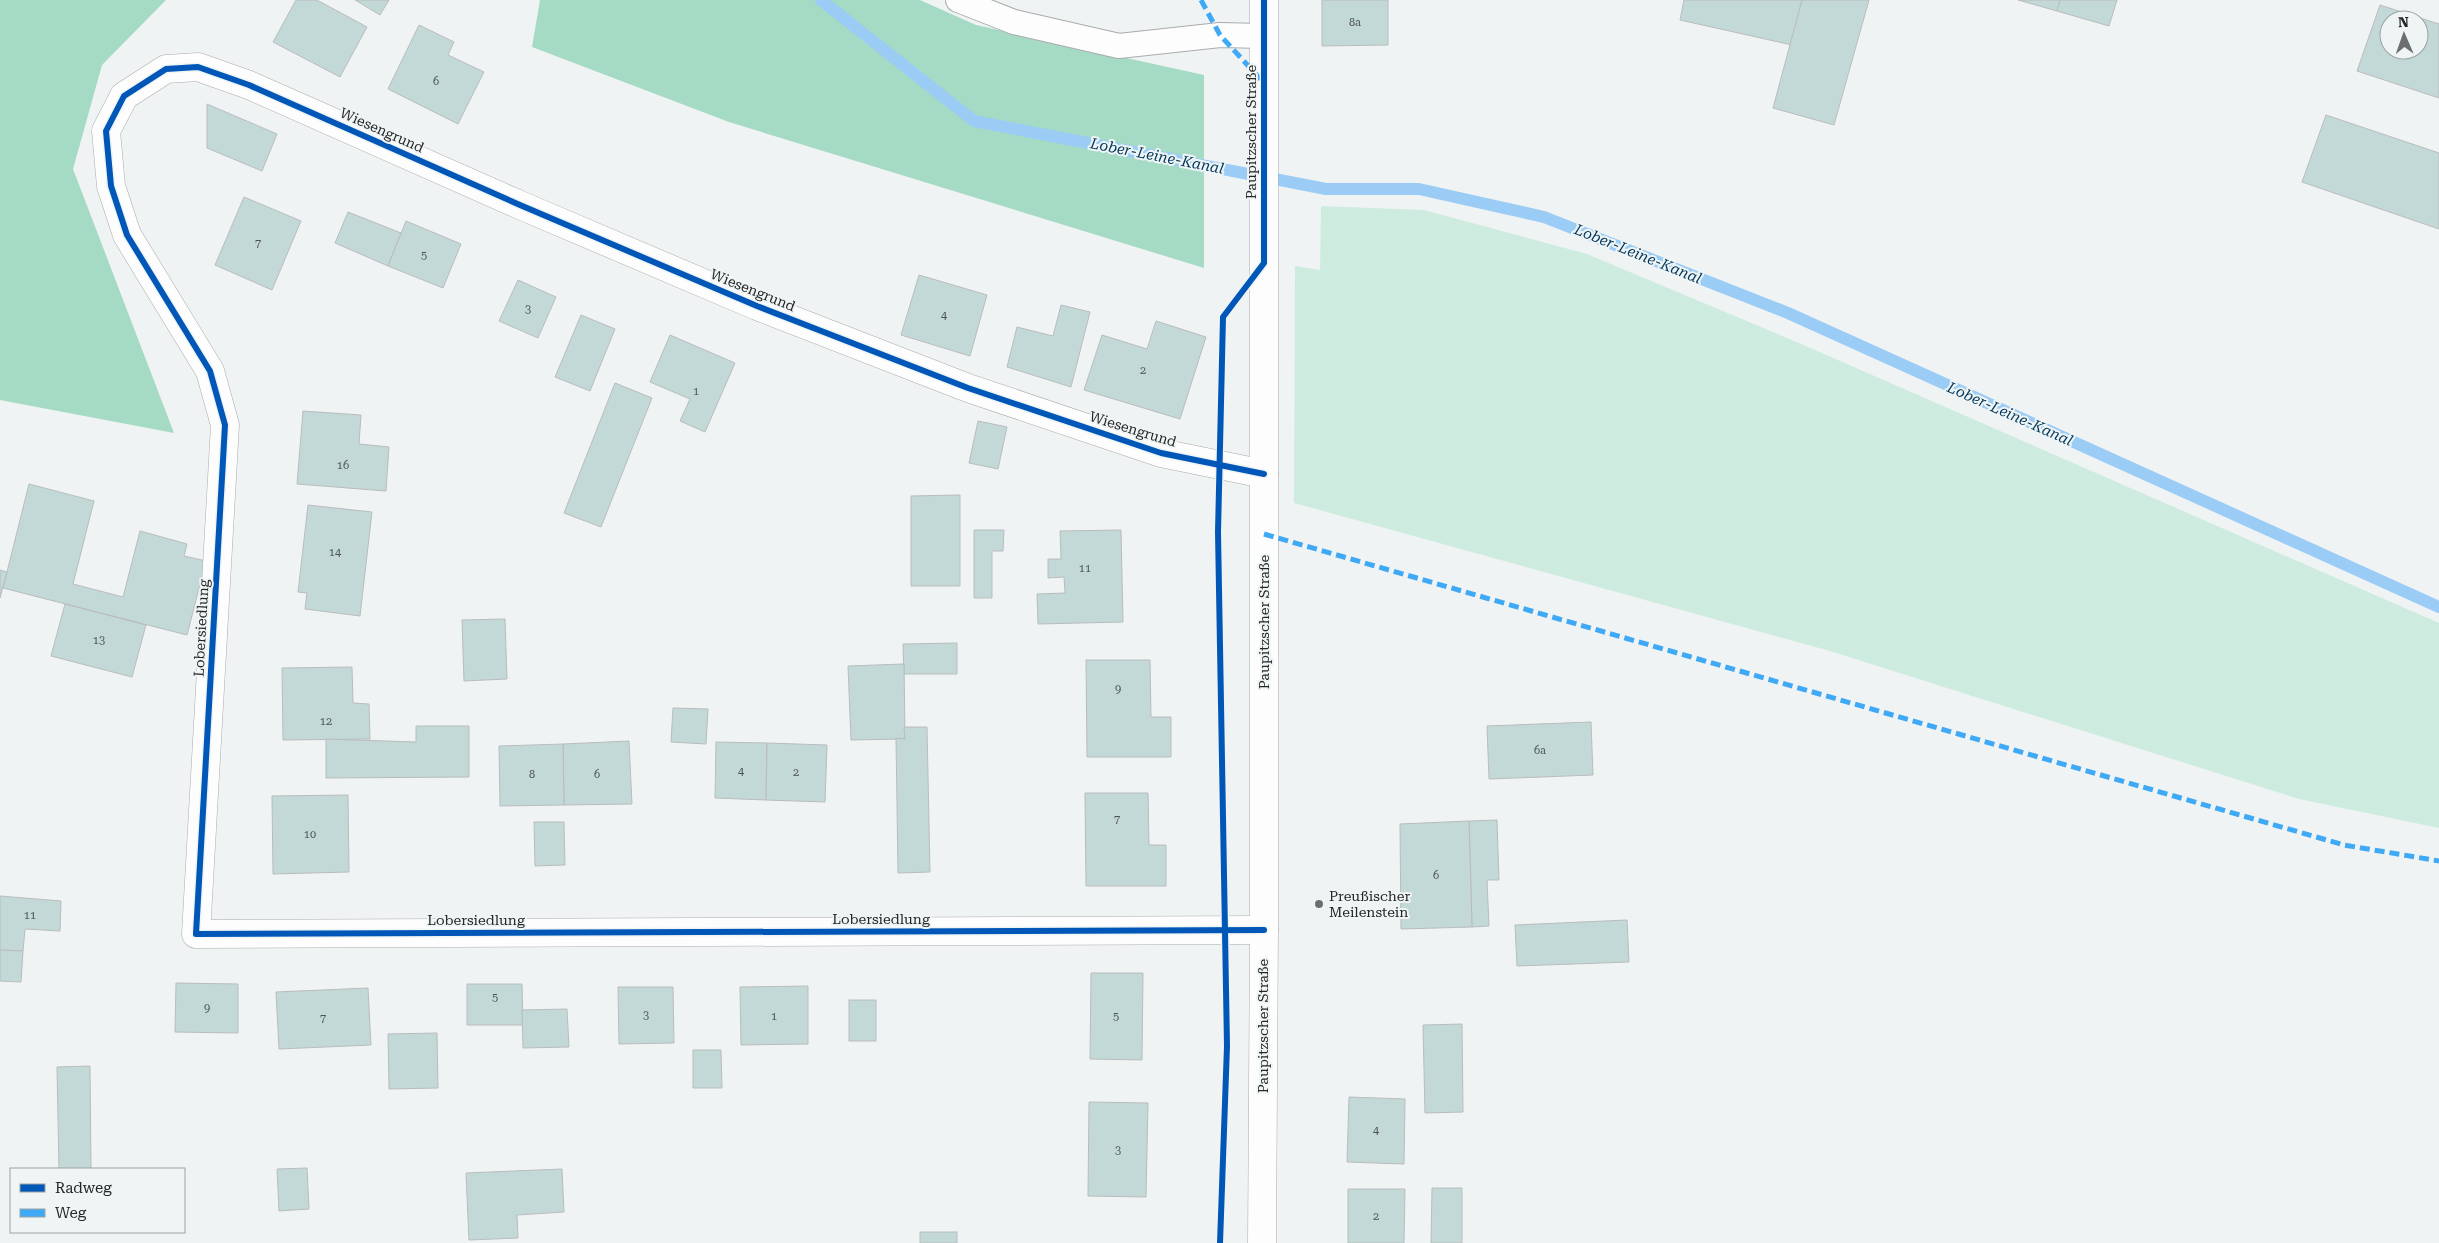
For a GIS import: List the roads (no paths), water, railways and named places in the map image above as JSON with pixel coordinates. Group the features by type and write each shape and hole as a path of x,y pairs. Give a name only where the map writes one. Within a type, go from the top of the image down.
{"street":[{"name":"Paupitzscher Straße","path":"1262,1243 1264,0"},
{"name":"Wiesengrund","path":"225,425 210,371 126,235 111,186 106,131 124,96 166,69 198,67 249,85 520,205 757,306 968,388 1161,453 1264,474"},
{"name":"Lobersiedlung","path":"225,425 196,934 1264,930"}],"lane":[{"path":"958,0 1014,22 1119,46 1220,35 1263,36"}],"waterway":[{"name":"Lober-Leine-Kanal","path":"821,0 974,121 1326,189 1419,189 1544,217 1788,313 2439,607"}],"place":[{"name":"Preußischer Meilenstein","path":"1319,904"}]}
